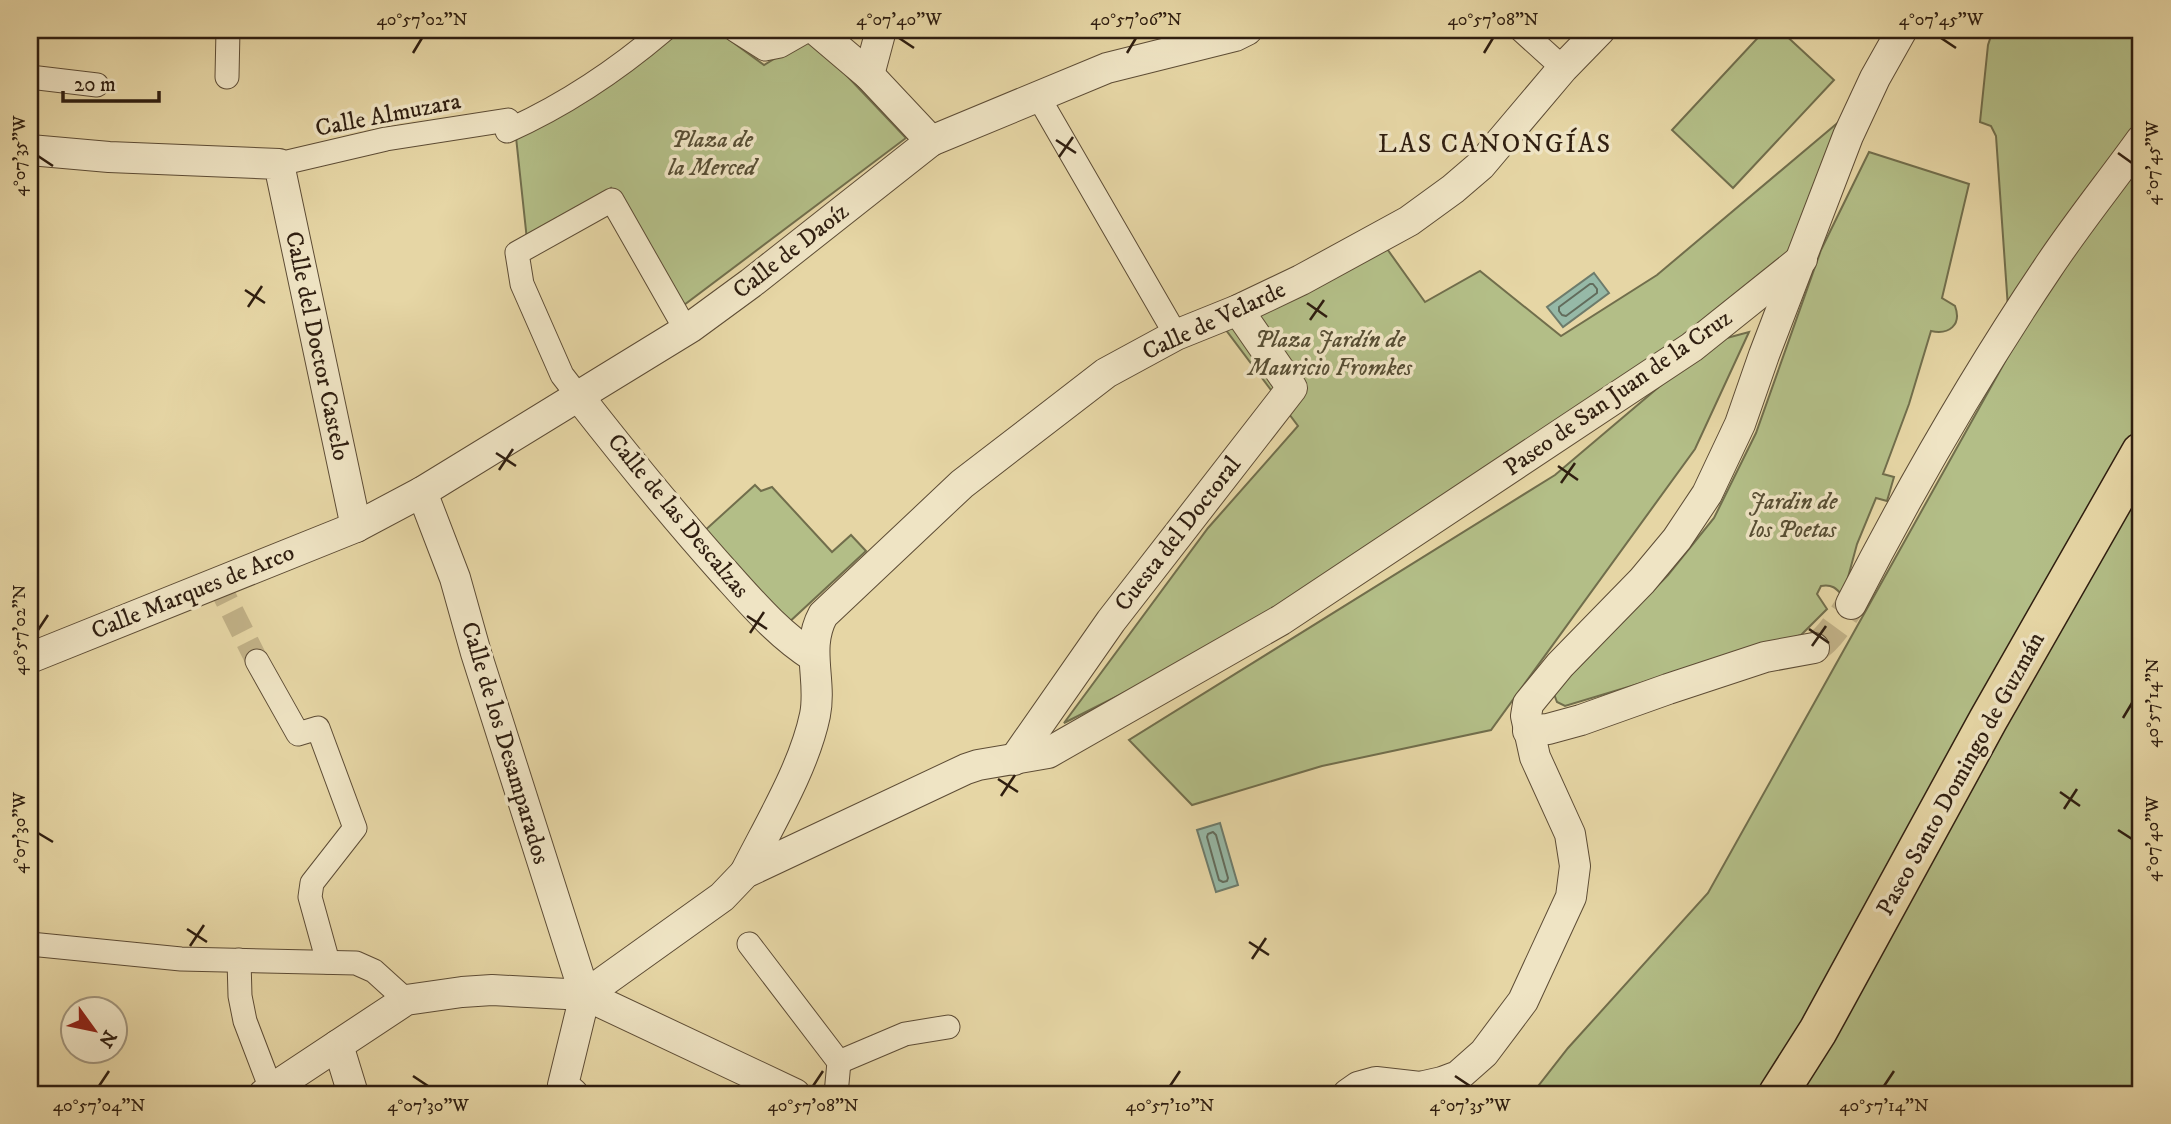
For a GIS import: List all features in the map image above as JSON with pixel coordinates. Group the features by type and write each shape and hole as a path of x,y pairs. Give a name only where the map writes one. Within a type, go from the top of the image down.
{"main road":[{"name":"Paseo Santo Domingo de Guzmán","path":"1778,1094 1831,1007 1988,720 2141,452"}],"street":[{"path":"227,77 228,30"},
{"name":"Calle Almuzara","path":"279,164 386,139 507,126 536,119 604,76 664,30"},
{"path":"735,30 765,49 780,46 808,30"},
{"path":"816,30 869,75 931,141"},
{"path":"869,75 881,30"},
{"name":"Calle de Daoíz","path":"356,527 422,492 686,330 742,290 931,141 1107,68 1235,36 1248,30"},
{"path":"1521,30 1563,68"},
{"name":"Calle de Velarde","path":"814,657 815,636 823,615 962,484 1106,373 1176,335 1301,280 1409,221 1481,164 1563,68 1600,30"},
{"path":"1802,259 1848,136 1875,78 1902,30"},
{"path":"30,77 97,85"},
{"path":"1039,98 1176,335"},
{"path":"1852,604 1895,519 1994,351 2048,267 2141,140"},
{"path":"30,150 89,155 225,154 279,164"},
{"name":"Calle del Doctor Castelo","path":"279,164 356,527"},
{"path":"579,397 562,375 522,284 517,253 612,200 686,330"},
{"name":"Paseo de San Juan de la Cruz","path":"584,995 722,897 745,873 966,769 1048,753 1281,620 1692,347 1802,259"},
{"name":"Paseo de San Juan de la Cruz","path":"1528,731 1528,704 1535,694 1576,647 1642,581 1677,539 1707,494 1740,424 1802,259"},
{"name":"Cuesta del Doctoral","path":"1014,760 1111,621 1292,388 1238,310"},
{"name":"Calle de las Descalzas","path":"579,397 672,514 771,624 796,646 814,657"},
{"name":"Calle de los Desamparados","path":"422,492 455,578 476,653 584,995"},
{"name":"Calle Marques de Arco","path":"30,658 356,527"},
{"path":"1348,1094 1358,1087 1376,1082 1420,1087 1458,1076 1484,1053 1523,1001 1571,897 1575,866 1570,834 1535,757 1528,731 1548,729 1581,720 1656,692 1765,657 1814,648"},
{"path":"745,873 806,746 818,692 814,657"},
{"path":"257,661 298,734 318,727 355,828 309,890 328,962"},
{"path":"30,944 181,959 356,963 374,971 406,1000"},
{"path":"749,944 839,1062 836,1094"},
{"path":"239,960 240,996 245,1021 275,1090 406,1000 492,990 584,995 795,1094"},
{"path":"563,1091 584,995"},
{"path":"839,1062 905,1034 948,1027"},
{"path":"338,1045 353,1094"}],"green space":[{"name":"Plaza de la Merced","path":"680,30 716,30 764,65 810,37 906,138 680,308 611,188 527,240 516,137 627,69"},
{"path":"1765,30 1780,30 1834,80 1733,188 1672,130"},
{"path":"1993,30 2141,30 2141,1094 1532,1094 1568,1048 1708,893 2011,351 1996,136 1991,126 1980,122 1988,45"},
{"name":"Plaza Jardín de Mauricio Fromkes","path":"1841,120 1797,253 1643,375 1251,629 1064,723 1208,528 1298,426 1226,330 1385,246 1425,302 1480,271 1561,336 1657,275"},
{"name":"Jardin de los Poetas","path":"1869,152 1969,184 1942,298 1955,306 1957,318 1948,330 1931,331 1909,404 1883,474 1894,477 1887,501 1876,498 1857,544 1843,596 1834,587 1821,586 1817,594 1827,609 1801,635 1565,706 1557,702 1554,694 1559,687 1668,575 1714,518 1756,433 1821,250"},
{"path":"1749,332 1695,449 1491,730 1322,766 1192,805 1129,740 1555,475 1712,342"},
{"path":"755,485 761,491 772,487 832,552 851,535 866,551 786,625 702,533"}],"water":[{"path":"1594,273 1609,293 1563,327 1547,307"},
{"path":"1220,823 1238,885 1216,892 1197,830"}],"tunnel":[{"path":"217,581 257,661"},
{"path":"1814,648 1830,634 1851,604"}],"district":[{"name":"LAS CANONGÍAS","path":"1495,144"}]}
